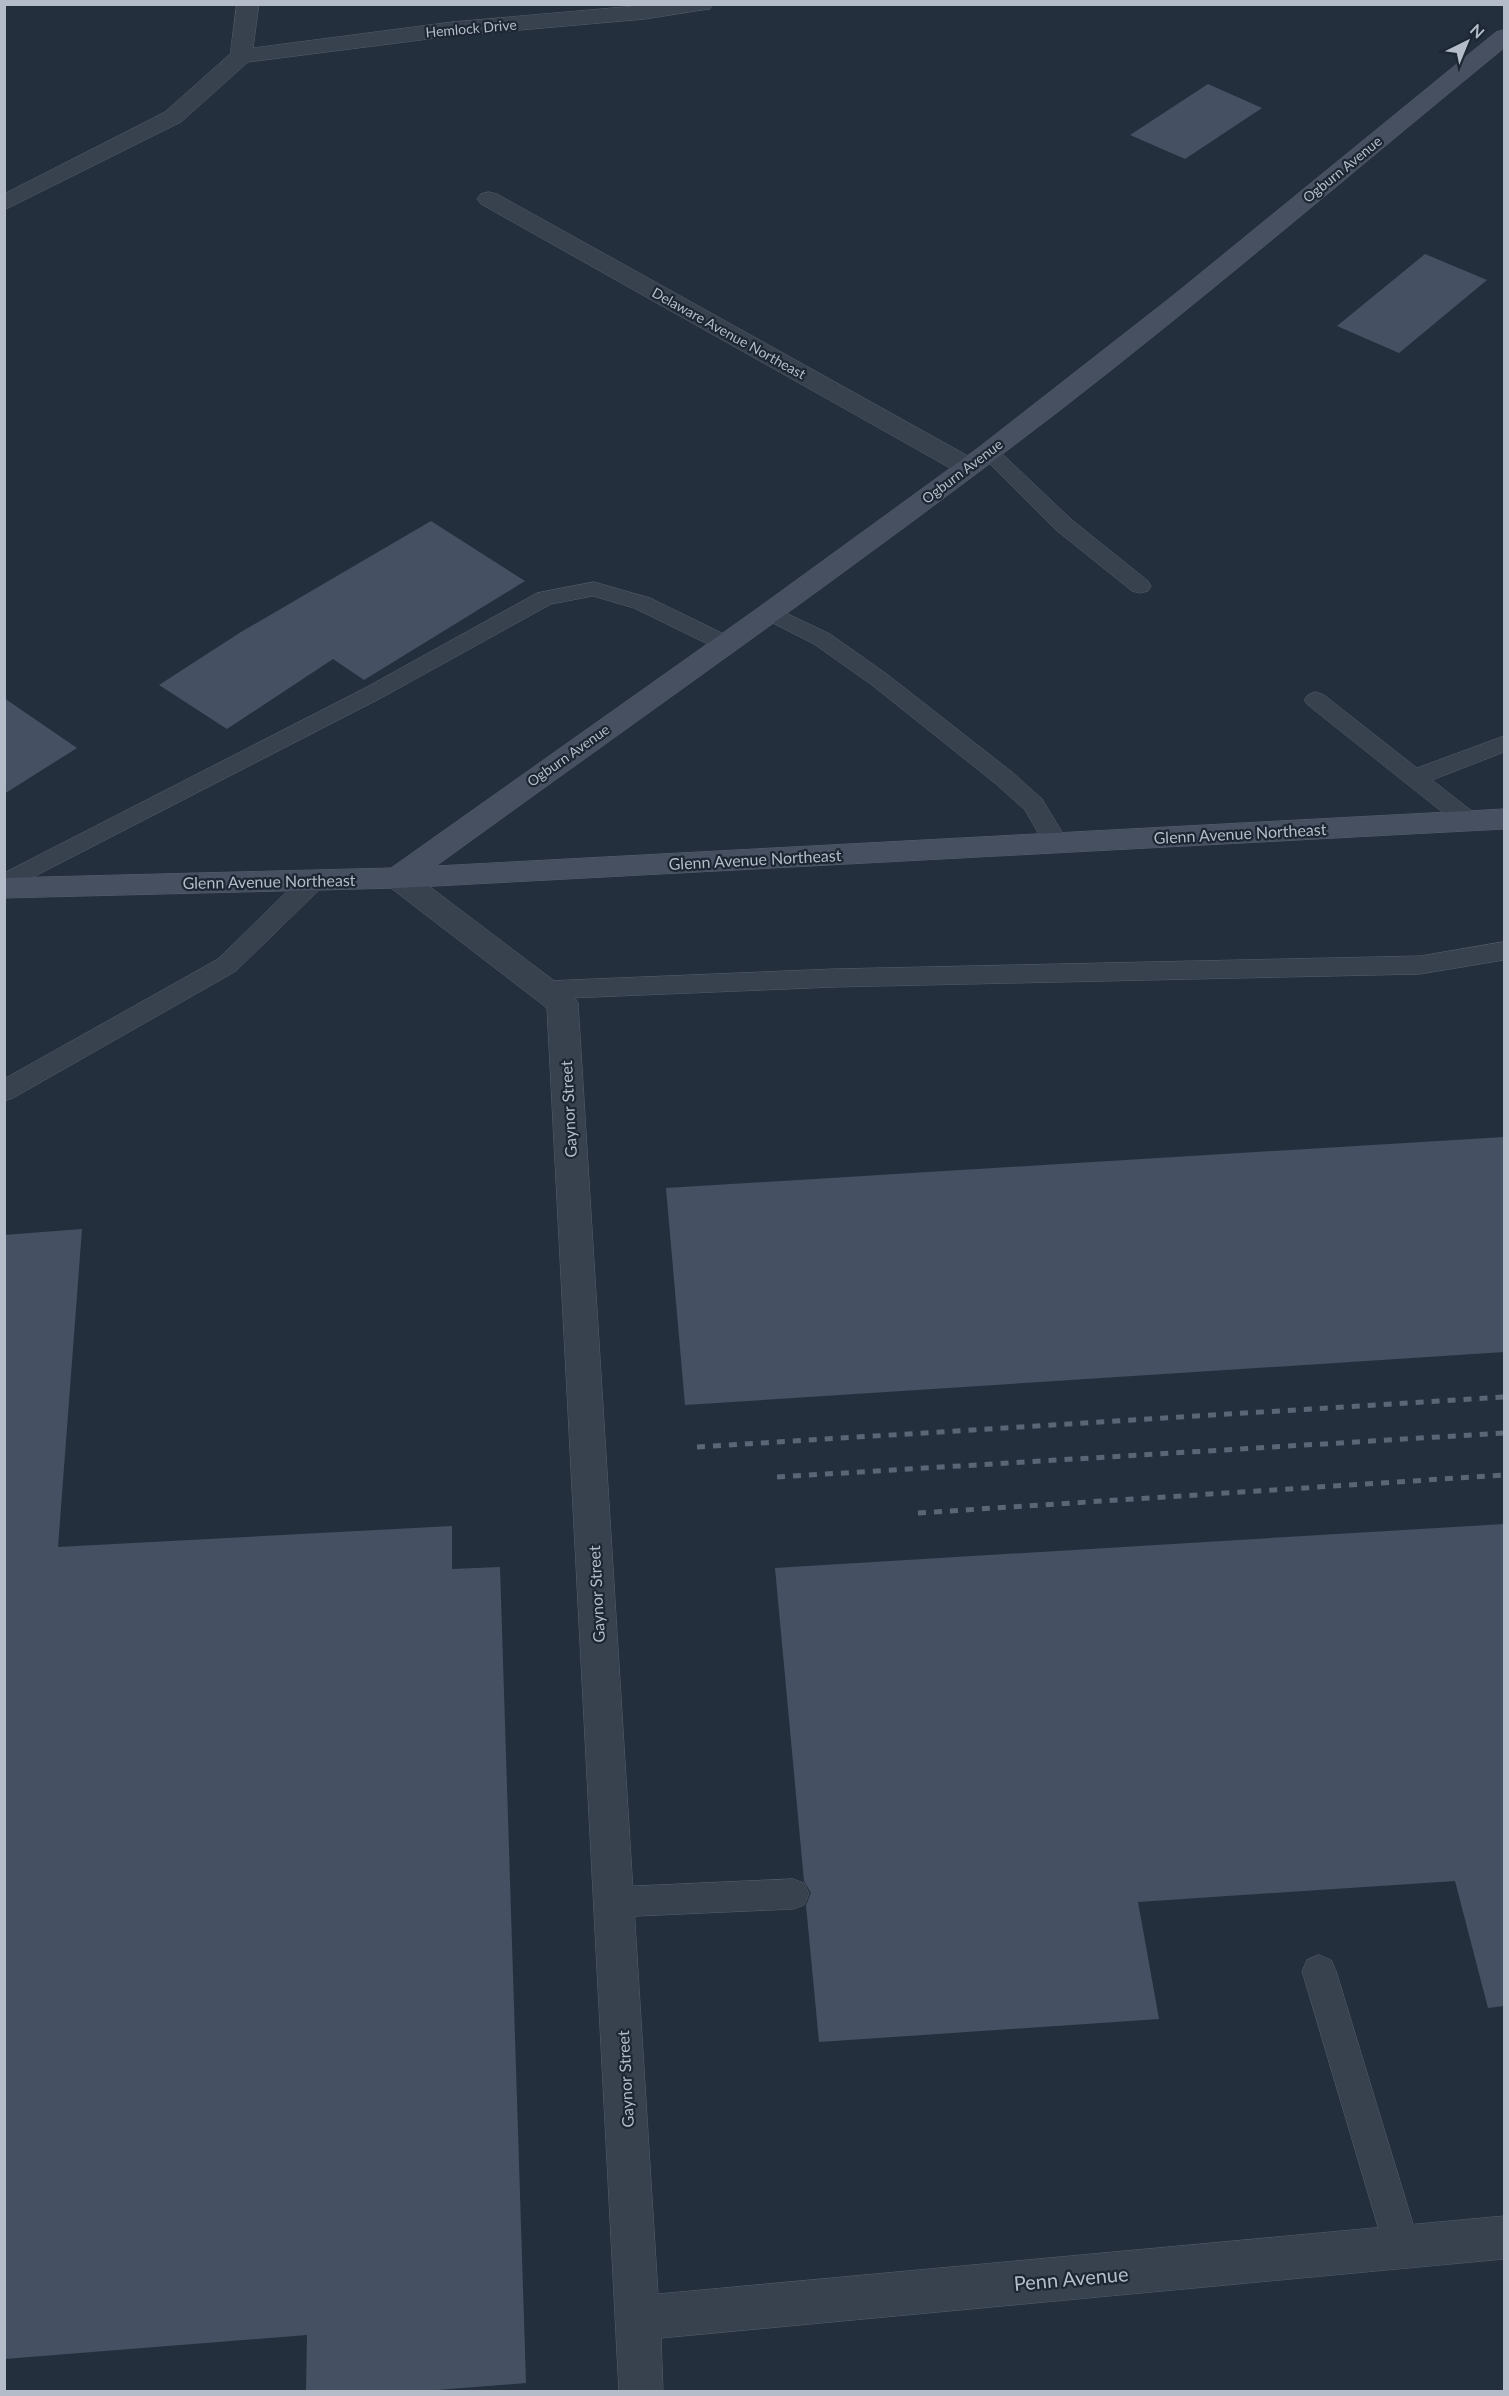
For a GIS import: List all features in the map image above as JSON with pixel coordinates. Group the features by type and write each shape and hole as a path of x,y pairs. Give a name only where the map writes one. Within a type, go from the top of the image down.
{"street":[{"path":"4,203 173,117 241,56 248,4"},
{"name":"Hemlock Drive","path":"241,56 452,29 645,13 702,4"},
{"name":"Ogburn Avenue","path":"398,878 771,613 989,452 1168,311 1504,36"},
{"name":"Delaware Avenue Northeast","path":"489,199 968,467"},
{"name":"Glenn Avenue Northeast","path":"4,886 398,878 1504,819"},
{"name":"Gaynor Street","path":"398,878 562,1003 639,2318 641,2391"},
{"name":"Penn Avenue","path":"639,2318 1504,2238"}],"lane":[{"path":"989,452 1064,525 1140,586"},
{"path":"4,886 373,693 545,598 594,589 642,603 726,644"},
{"path":"771,613 822,639 880,680 1004,778 1034,805 1056,842"},
{"path":"1316,700 1469,820"},
{"path":"1414,778 1504,744"},
{"path":"4,1091 226,965 314,880"},
{"path":"546,990 834,978 1420,965 1504,951"},
{"path":"615,1902 793,1894"},
{"path":"1319,1971 1402,2247"}],"building":[{"path":"1208,84 1262,108 1185,159 1130,135"},
{"path":"1425,254 1487,280 1399,353 1337,326"},
{"path":"431,521 525,581 364,680 333,659 227,729 159,685 241,632"},
{"path":"4,698 77,748 4,794"},
{"path":"1504,1137 1504,1352 685,1405 666,1188"},
{"path":"82,1229 58,1547 452,1526 452,1569 500,1567 526,2383 424,2391 306,2391 307,2335 4,2359 4,1235"},
{"path":"1504,1524 1504,2006 1488,2008 1455,1881 1138,1902 1159,2019 819,2042 806,1905 811,1893 804,1881 775,1568"}],"railway":[{"path":"697,1447 1504,1397"},
{"path":"777,1477 1504,1433"},
{"path":"918,1513 1504,1475"}]}
